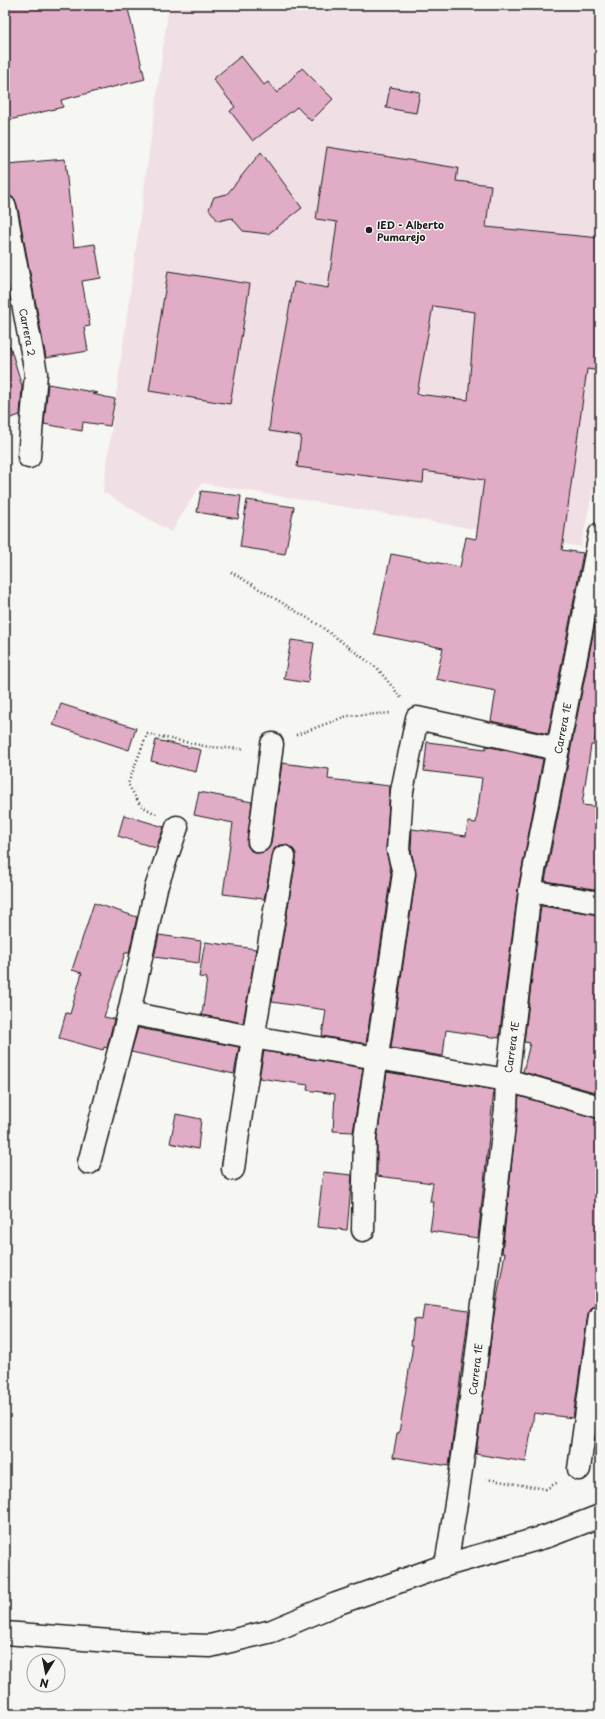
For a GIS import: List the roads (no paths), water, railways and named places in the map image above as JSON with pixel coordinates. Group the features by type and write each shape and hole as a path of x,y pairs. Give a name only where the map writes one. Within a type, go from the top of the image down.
{"street":[{"name":"Carrera 2","path":"5,207 36,373 29,457"},
{"name":"Carrera 1E","path":"446,1565 461,1476 485,1290 506,1108 507,1080 530,891 600,534"},
{"path":"363,1230 365,1137 404,873 398,850 402,791 417,718 558,749"},
{"path":"259,841 272,744"},
{"path":"89,1164 129,1013 156,888 177,827"},
{"path":"233,1169 242,1098 254,1037 284,857"},
{"path":"530,891 600,903"},
{"path":"129,1013 254,1037 507,1080 600,1107"},
{"path":"579,1469 600,1316"},
{"path":"5,1633 141,1644 210,1646 272,1632 336,1604 446,1565 548,1536 600,1516"}],"place":[{"name":"IED - Alberto Pumarejo","path":"369,230"}]}
